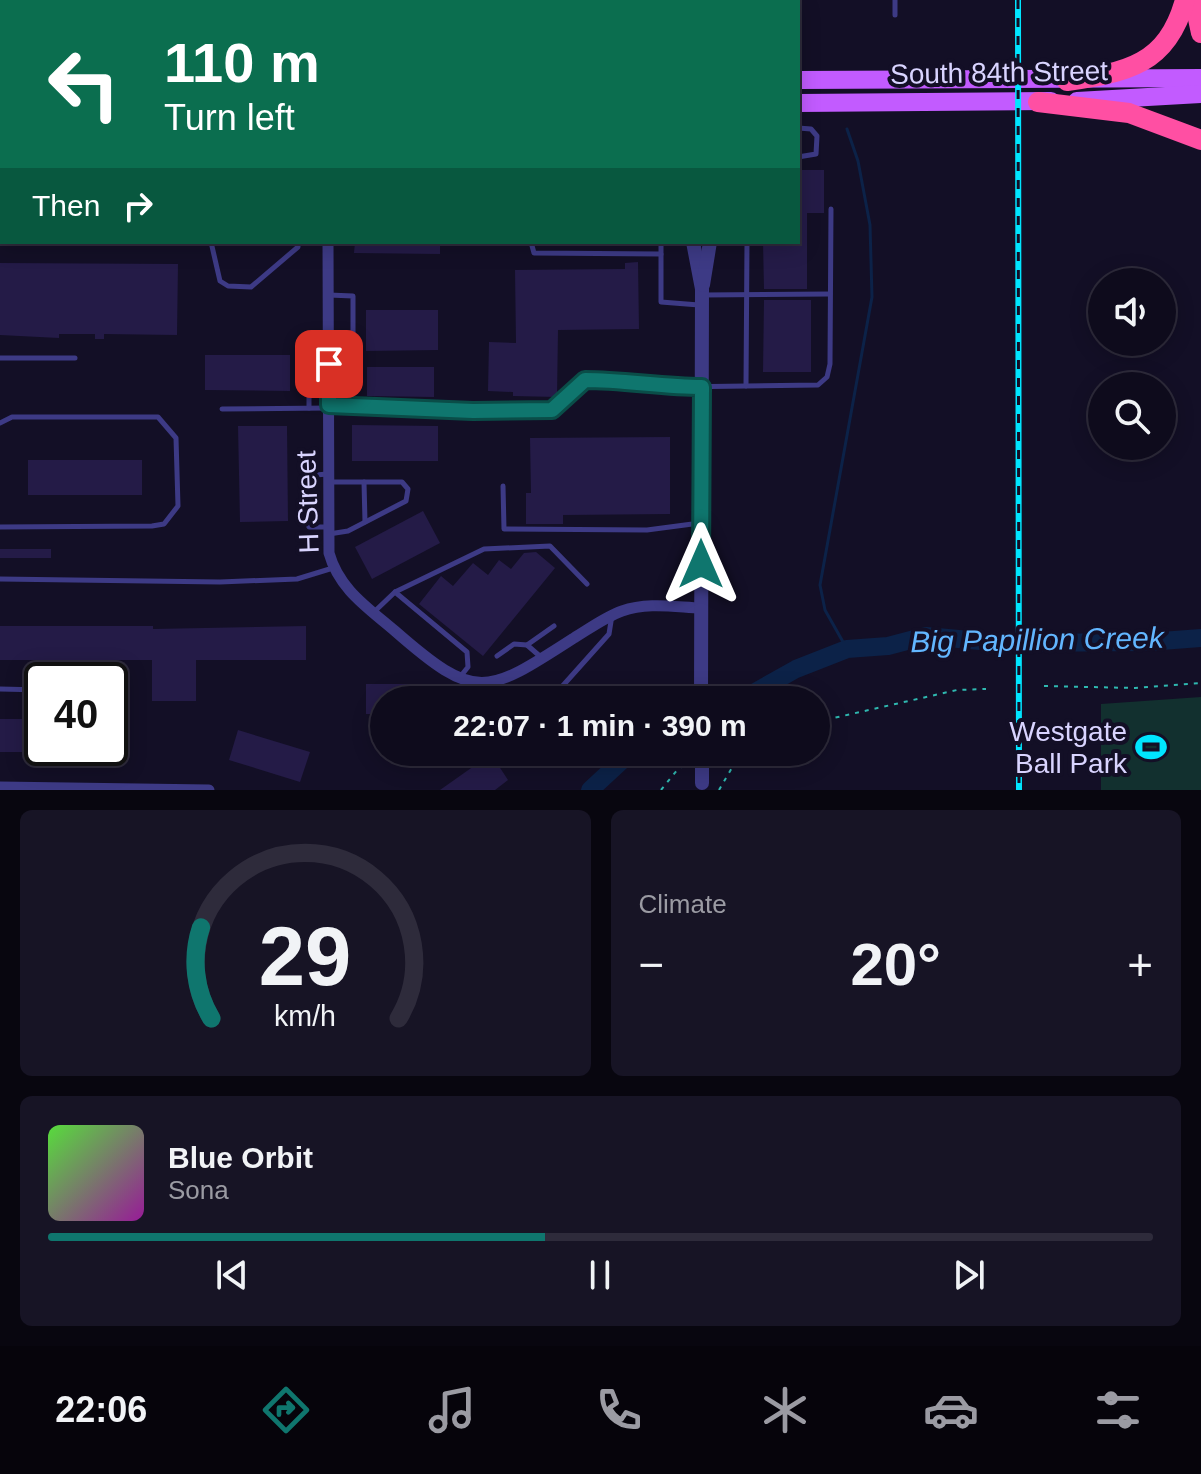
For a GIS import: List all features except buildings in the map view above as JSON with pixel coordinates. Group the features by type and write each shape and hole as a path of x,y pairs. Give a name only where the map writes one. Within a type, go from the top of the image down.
{"highway":[{"path":"1067,81 1125,70 1145,60 1171,36 1185,0"},
{"path":"1194,0 1201,33"},
{"path":"1038,102 1129,113 1201,140"}],"main road":[{"name":"South 84th Street","path":"800,80 1201,78"},
{"name":"South 84th Street","path":"800,103 1038,102 1201,94"}],"street":[{"name":"H Street","path":"328,244 328,531 334,568"},
{"path":"693,244 702,297"},
{"path":"701,686 702,297 710,244"},
{"path":"334,568 349,592 440,670 458,679 498,683 543,659 613,614 652,605 701,608"},
{"path":"701,766 702,787"},
{"path":"0,787 209,790"}],"lane":[{"path":"895,0 895,15"},
{"path":"800,128 811,129 817,136 816,154 800,157"},
{"path":"222,409 552,410 585,380 640,381 674,387 822,383 830,364 831,209"},
{"path":"211,244 220,281 228,286 251,287 298,244"},
{"path":"532,244 534,253 661,254"},
{"path":"661,244 664,305 702,297 747,294 830,294"},
{"path":"746,386 747,244"},
{"path":"328,295 353,296 353,344 329,345"},
{"path":"0,358 75,358"},
{"path":"309,408 310,366 329,364"},
{"path":"0,423 12,417 158,417 176,438 178,506 164,524 152,526 0,527"},
{"path":"305,476 364,482 402,482 408,489 406,501 348,531 309,527 305,519 305,476"},
{"path":"364,482 365,522"},
{"path":"503,486 504,529 647,530 701,522"},
{"path":"373,612 395,592 484,549 550,546 587,584"},
{"path":"0,579 220,582 297,579 334,568"},
{"path":"395,592 467,652 468,667 458,679"},
{"path":"563,686 609,634 613,614"},
{"path":"527,645 554,626"},
{"path":"497,656 514,644 527,645 543,659"},
{"path":"0,689 24,690"}],"path":[{"path":"1044,686 1135,688 1201,683"},
{"path":"830,719 957,690 986,689"},
{"path":"661,790 683,766"},
{"path":"719,790 733,766"}],"green space":[{"name":"Westgate Ball Park","path":"1201,697 1201,790 1101,790 1101,704"}],"waterway":[{"path":"847,129 858,161 870,225 872,297 820,585 825,610 847,649"},
{"name":"Big Papillion Creek","path":"766,686 796,669 847,649 888,646 926,636 1002,643 1148,642 1201,638"},
{"name":"Big Papillion Creek","path":"590,790 616,766"}],"railway":[{"path":"1018,0 1019,790"}],"place":[{"name":"Westgate Ball Park","path":"1151,747"}],"route":[{"path":"329,364 329,405 473,411 552,410 585,380 702,387 701,564"}]}
